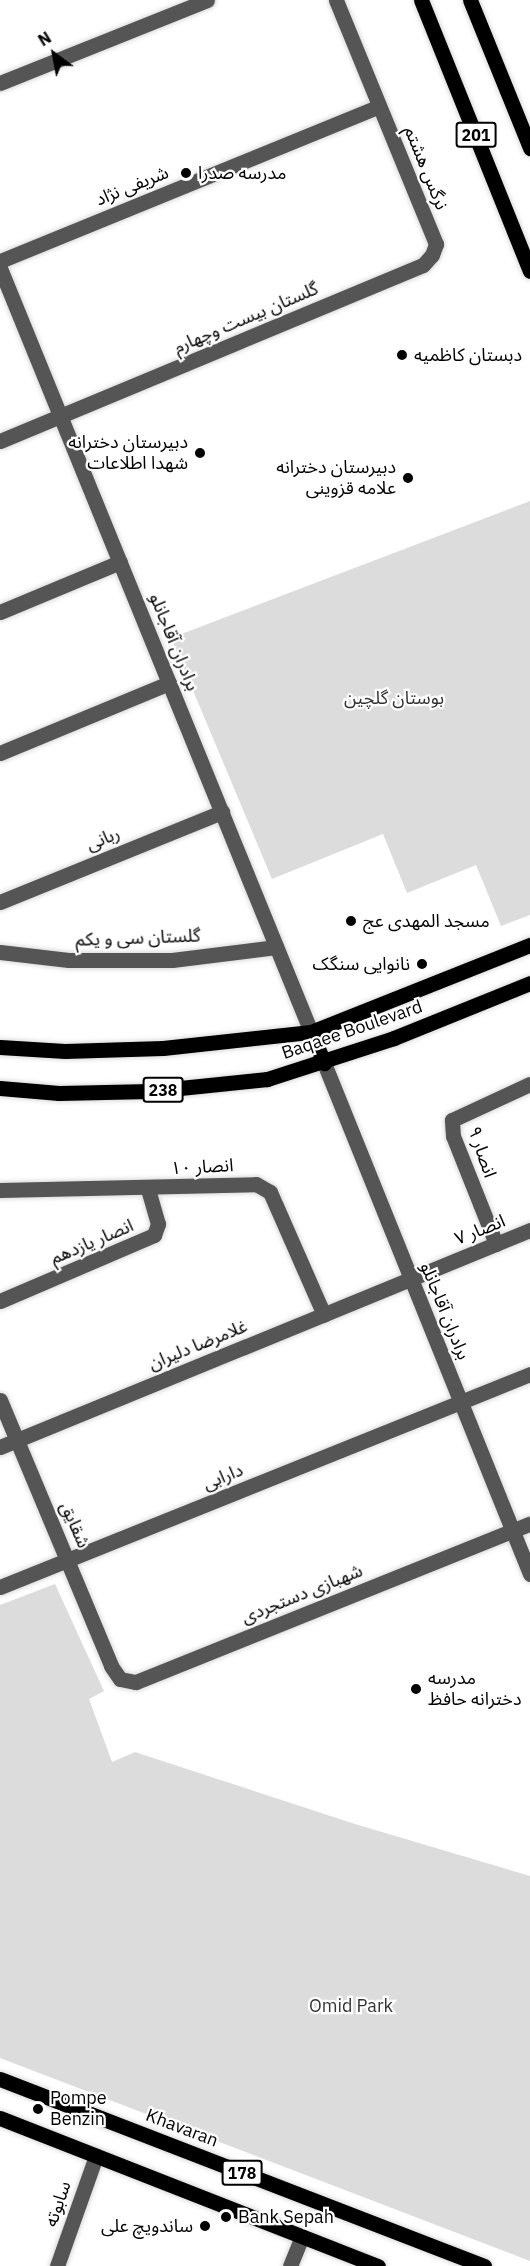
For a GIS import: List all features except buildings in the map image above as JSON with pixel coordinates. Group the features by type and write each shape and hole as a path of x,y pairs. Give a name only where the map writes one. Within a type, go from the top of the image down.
{"main road":[{"name":"201","path":"421,0 530,271"},
{"name":"201","path":"470,0 530,148"},
{"name":"Baqaee Boulevard","path":"0,1047 65,1051 163,1048 311,1032 530,945"},
{"name":"Baqaee Boulevard","path":"0,1088 59,1093 151,1091 267,1079 324,1064 530,983"},
{"path":"311,1032 324,1064"},
{"name":"Khavaran","path":"0,2079 484,2266"},
{"name":"178","path":"0,2118 378,2266"}],"street":[{"path":"0,83 207,0"},
{"name":"نرگس هشتم","path":"336,0 436,244"},
{"name":"شریفی نژاد","path":"0,261 379,106"},
{"name":"گلستان بیست وچهارم","path":"0,441 423,265 436,244"},
{"name":"برادران آقاجانلو","path":"0,268 311,1032"},
{"path":"0,612 120,562"},
{"path":"0,753 169,683"},
{"name":"ربانی","path":"0,902 222,812"},
{"name":"گلستان سی و یکم","path":"0,952 69,960 172,960 276,947"},
{"name":"برادران آقاجانلو","path":"324,1064 530,1574"},
{"name":"انصار ۹","path":"496,1244 453,1136 452,1120 530,1084"},
{"name":"انصار ۱۰","path":"0,1190 148,1189 256,1184 270,1192 324,1315"},
{"name":"انصار یازدهم","path":"0,1301 154,1235 158,1224 148,1189"},
{"name":"انصار ۷","path":"411,1279 530,1230"},
{"name":"غلامرضا دلیران","path":"0,1447 411,1279"},
{"name":"دارابی","path":"0,1587 530,1374"},
{"name":"شقایق","path":"0,1400 69,1560 111,1666"},
{"name":"شهبازی دستجردی","path":"111,1666 120,1679 136,1682 530,1524"},
{"name":"سابوته","path":"57,2266 96,2156"},
{"path":"290,2266 302,2236"}],"green space":[{"name":"بوستان گلچین","path":"530,501 530,915 501,926 476,865 407,893 383,834 272,879 171,638"},
{"name":"Omid Park","path":"55,1584 104,1691 89,1699 112,1762 135,1752 355,1824 530,1876 530,2261 0,2058 0,1605"}],"place":[{"name":"مدرسه صدرا","path":"186,173"},
{"name":"دبستان کاظمیه","path":"402,355"},
{"name":"دبیرستان دخترانه شهدا اطلاعات","path":"200,453"},
{"name":"دبیرستان دخترانه علامه قزوینی","path":"408,478"},
{"name":"مسجد المهدی عج","path":"351,921"},
{"name":"نانوایی سنگک","path":"422,964"},
{"name":"مدرسه دخترانه حافظ","path":"416,1689"},
{"name":"Pompe Benzin","path":"38,2109"},
{"name":"Bank Sepah","path":"226,2217"},
{"name":"ساندویچ علی","path":"205,2226"}]}
